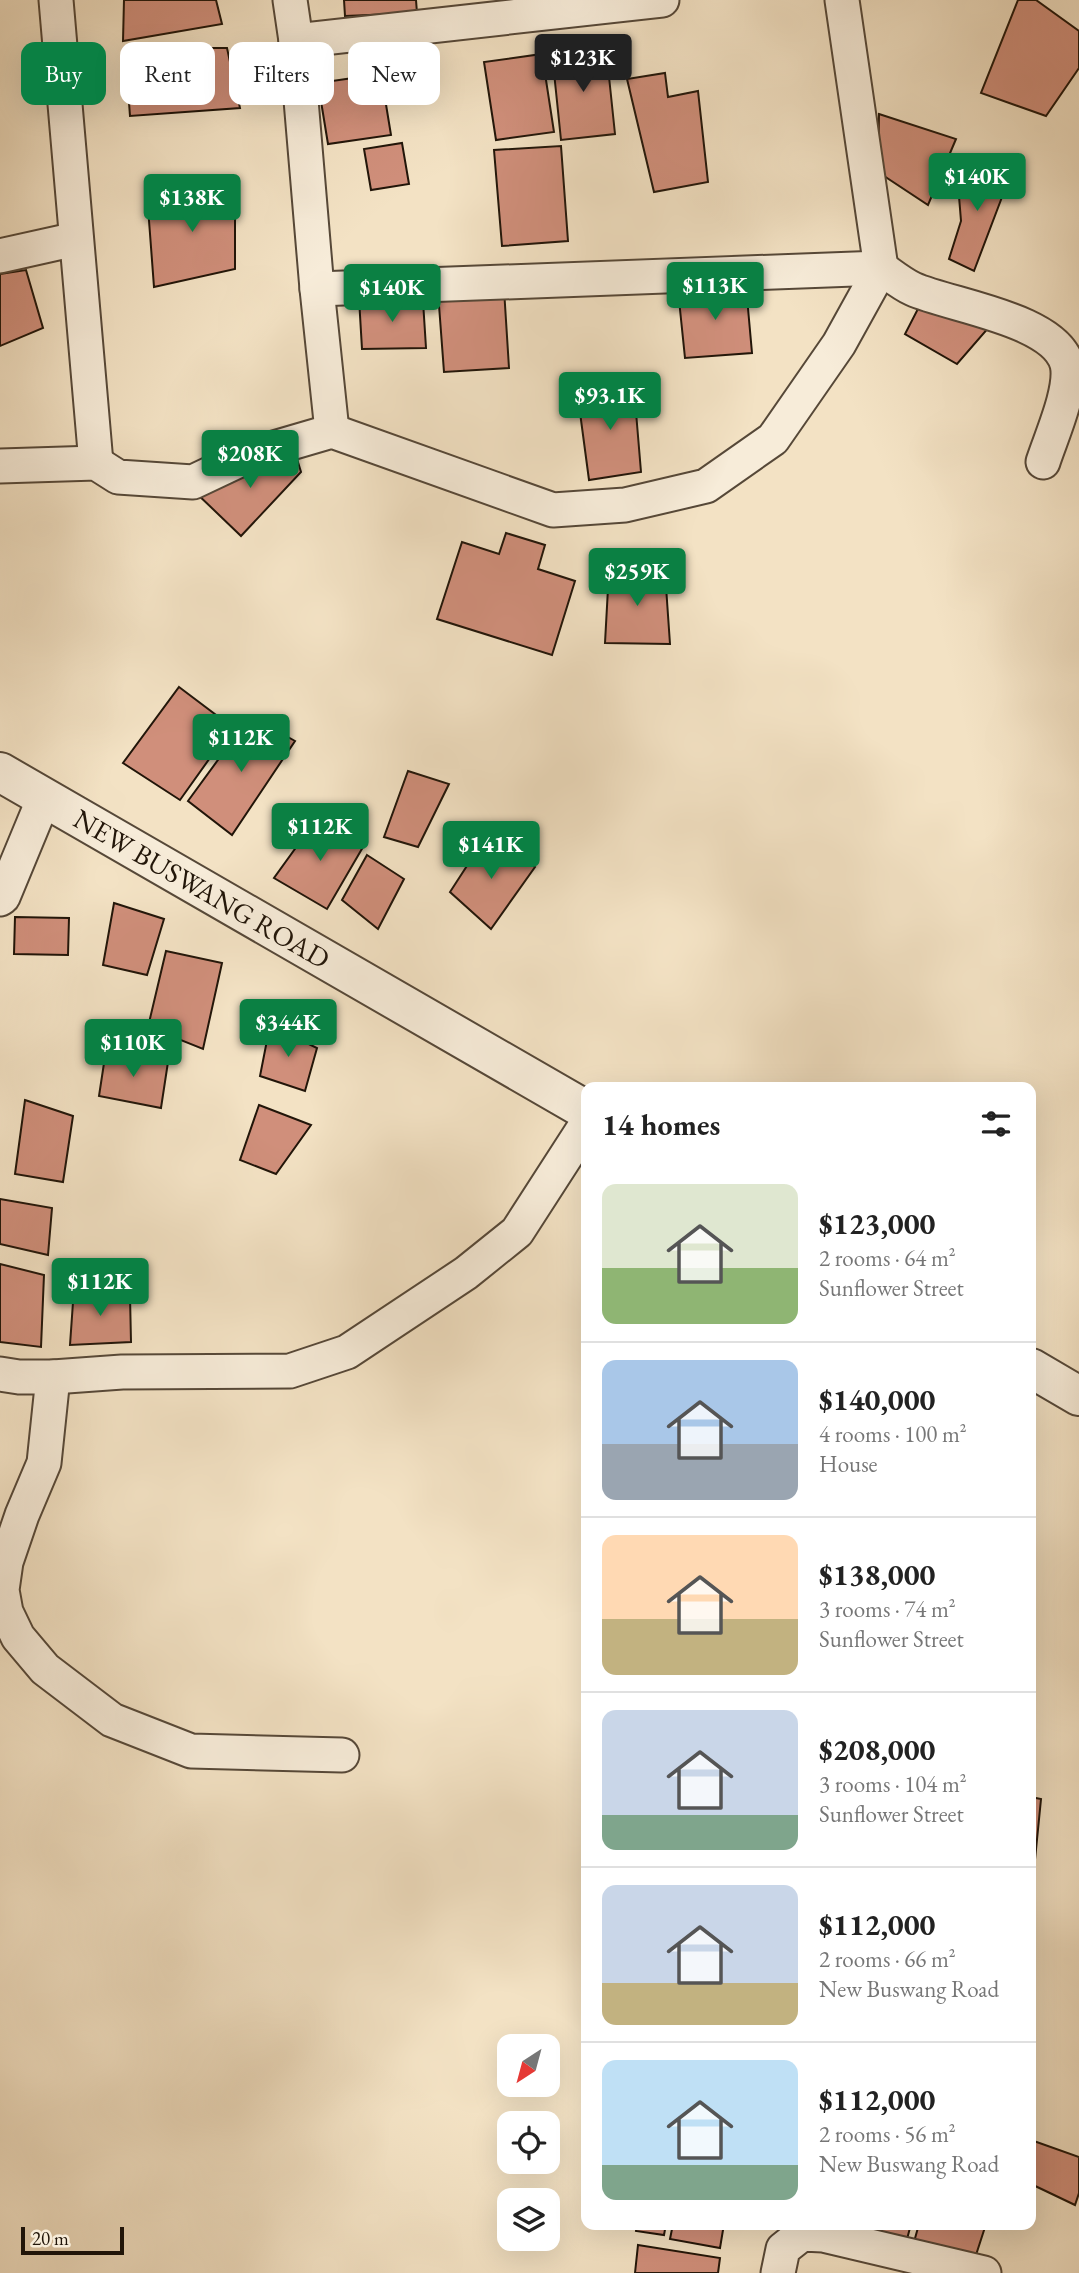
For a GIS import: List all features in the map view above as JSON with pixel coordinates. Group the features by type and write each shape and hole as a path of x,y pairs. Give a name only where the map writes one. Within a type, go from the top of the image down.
{"street":[{"path":"55,0 96,463"},
{"path":"290,0 332,431"},
{"path":"296,41 662,0"},
{"path":"0,467 96,463 118,477 193,482 250,455 332,431 553,510 625,505 706,486 774,439 839,344 881,268 842,0"},
{"path":"0,256 76,239"},
{"path":"317,289 881,268 912,288 1037,331 1056,345 1067,364 1068,384 1043,462"},
{"name":"NEW BUSWANG ROAD","path":"0,772 581,1107"},
{"path":"0,899 44,798"},
{"path":"0,1374 53,1377 122,1372 290,1371 347,1352 466,1273 517,1232 581,1133"},
{"path":"1036,1371 1079,1396"},
{"path":"53,1377 44,1463 6,1562 2,1590 6,1612 18,1637 46,1669 112,1720 191,1751 342,1755"},
{"path":"778,2273 783,2249 802,2234 823,2235 984,2273"}],"building":[{"path":"124,0 216,0 222,24 123,41"},
{"path":"344,0 416,0 417,13 345,16"},
{"path":"1018,0 1036,0 1079,31 1079,68 1046,116 981,93"},
{"path":"215,48 227,48 229,105 239,105 240,108 130,116 129,105 215,105"},
{"path":"606,48 615,134 561,140 552,53"},
{"path":"542,54 554,132 496,140 484,62"},
{"path":"665,73 668,97 698,91 708,182 654,192 627,79"},
{"path":"348,79 348,105 386,105 391,135 328,144 322,105 334,105 334,81"},
{"path":"879,114 956,139 928,205 878,172"},
{"path":"402,143 409,184 371,190 364,149"},
{"path":"561,146 568,241 502,246 494,150"},
{"path":"975,166 1010,176 974,271 949,259 961,221 958,184"},
{"path":"235,189 235,269 154,287 147,194"},
{"path":"26,270 43,328 0,346 0,274"},
{"path":"746,286 752,353 685,358 678,290"},
{"path":"504,289 509,368 444,372 438,292"},
{"path":"359,298 423,301 426,348 362,349"},
{"path":"921,303 990,326 957,364 905,334"},
{"path":"634,388 641,472 589,480 577,390"},
{"path":"294,449 301,472 241,536 192,489"},
{"path":"506,533 545,545 538,569 575,581 552,655 437,619 462,542 499,554"},
{"path":"609,570 665,572 670,644 605,643"},
{"path":"179,687 232,727 180,800 123,763"},
{"path":"250,716 295,741 232,835 188,801"},
{"path":"408,771 449,784 418,847 384,837"},
{"path":"318,817 363,847 327,909 274,878"},
{"path":"487,835 535,867 491,929 450,892"},
{"path":"367,855 404,879 378,929 342,900"},
{"path":"114,903 164,919 147,975 103,965"},
{"path":"15,917 69,918 68,955 14,954"},
{"path":"166,951 222,963 203,1049 148,1027"},
{"path":"270,1025 317,1048 305,1091 260,1076"},
{"path":"106,1050 168,1062 161,1108 99,1096"},
{"path":"25,1100 73,1116 63,1182 15,1174"},
{"path":"259,1105 311,1125 276,1174 240,1160"},
{"path":"0,1199 52,1208 48,1255 0,1244"},
{"path":"0,1264 44,1275 41,1347 0,1342"},
{"path":"74,1288 130,1296 131,1342 70,1345"},
{"path":"1036,1798 1041,1799 1036,1850"},
{"path":"1036,2142 1079,2157 1079,2193 1075,2205 1036,2186"},
{"path":"636,2230 665,2230 664,2235"},
{"path":"672,2230 723,2230 720,2248 670,2239"},
{"path":"866,2230 909,2230 906,2243"},
{"path":"917,2230 984,2230 975,2258 914,2242"},
{"path":"638,2245 720,2258 718,2273 635,2273"}]}
